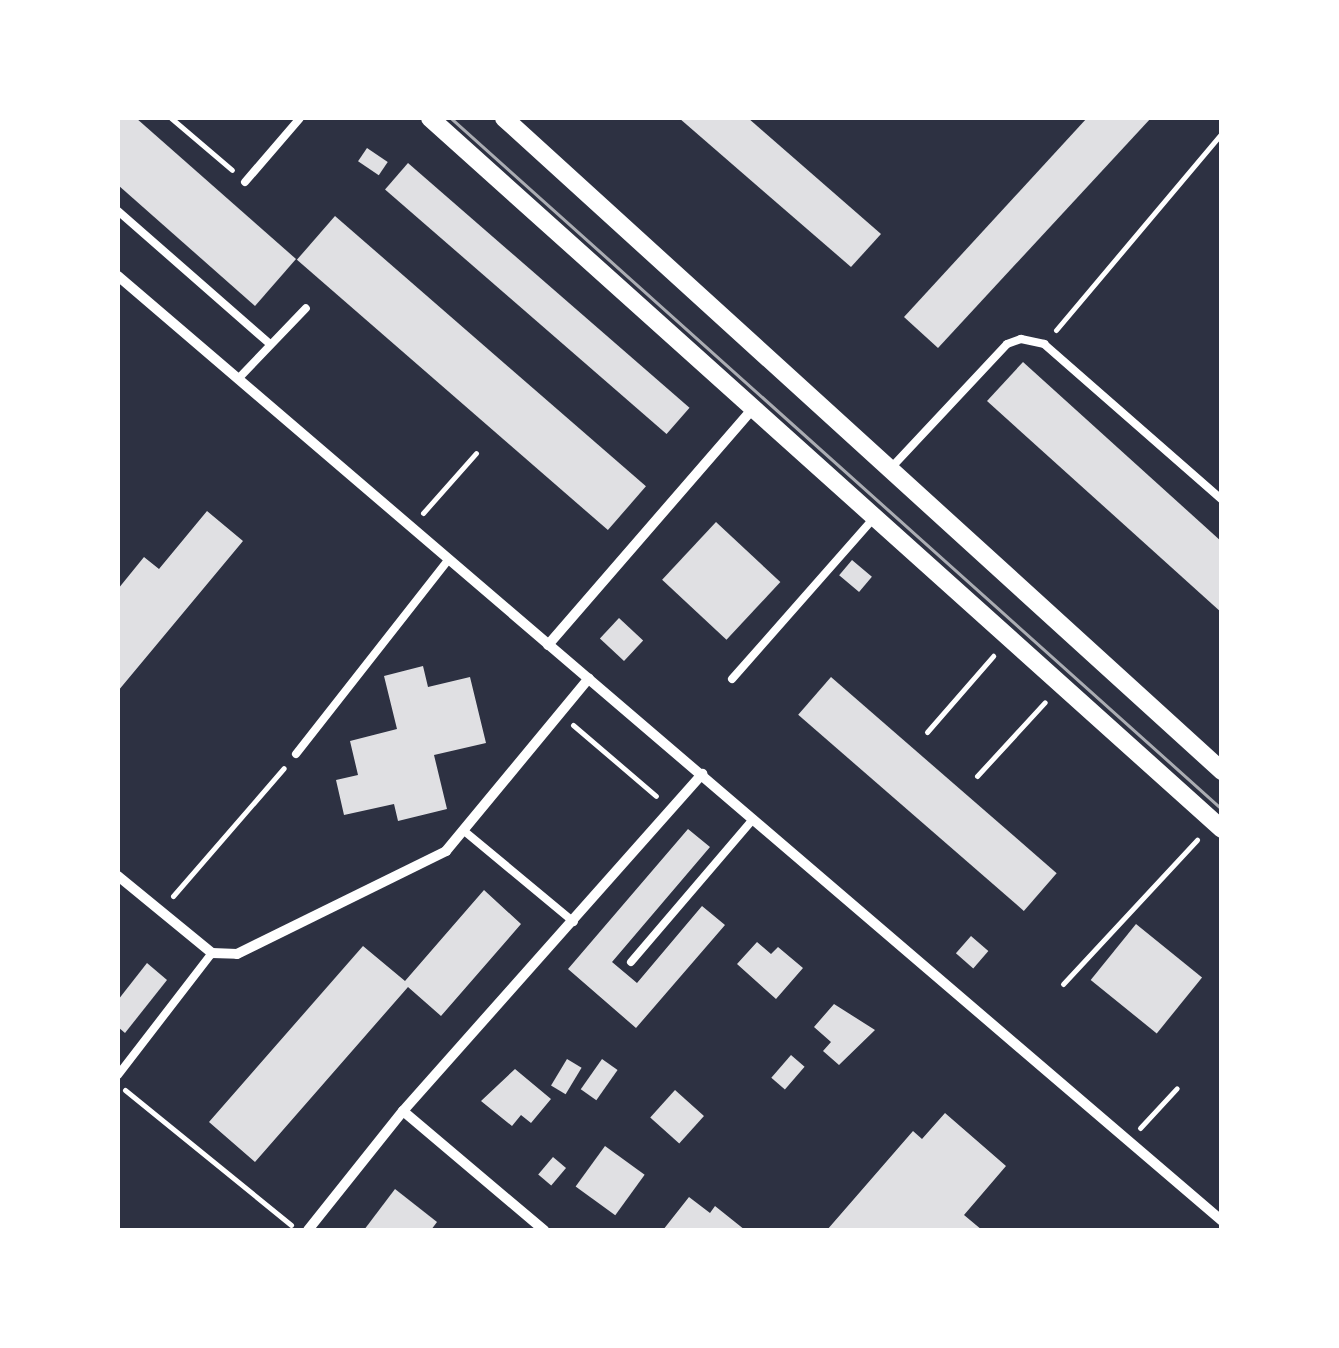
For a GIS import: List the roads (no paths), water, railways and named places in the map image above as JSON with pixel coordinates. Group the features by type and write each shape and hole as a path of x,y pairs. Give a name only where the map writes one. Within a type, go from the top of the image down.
{"street":[{"path":"430,118 1222,830"},
{"path":"504,118 1222,772"},
{"path":"118,276 1222,1222"},
{"path":"548,644 752,408"},
{"path":"118,876 212,953 237,954 446,851 589,678"},
{"path":"308,1230 403,1111 702,774"},
{"path":"403,1111 544,1230"}],"lane":[{"path":"245,182 300,118"},
{"path":"118,210 270,344"},
{"path":"238,379 306,308"},
{"path":"890,469 1007,344 1044,344 1222,500"},
{"path":"732,679 874,518"},
{"path":"296,754 448,560"},
{"path":"631,962 754,819"},
{"path":"463,830 574,922"},
{"path":"118,1076 212,953"}],"tram line":[{"path":"451,118 1222,809"}]}
